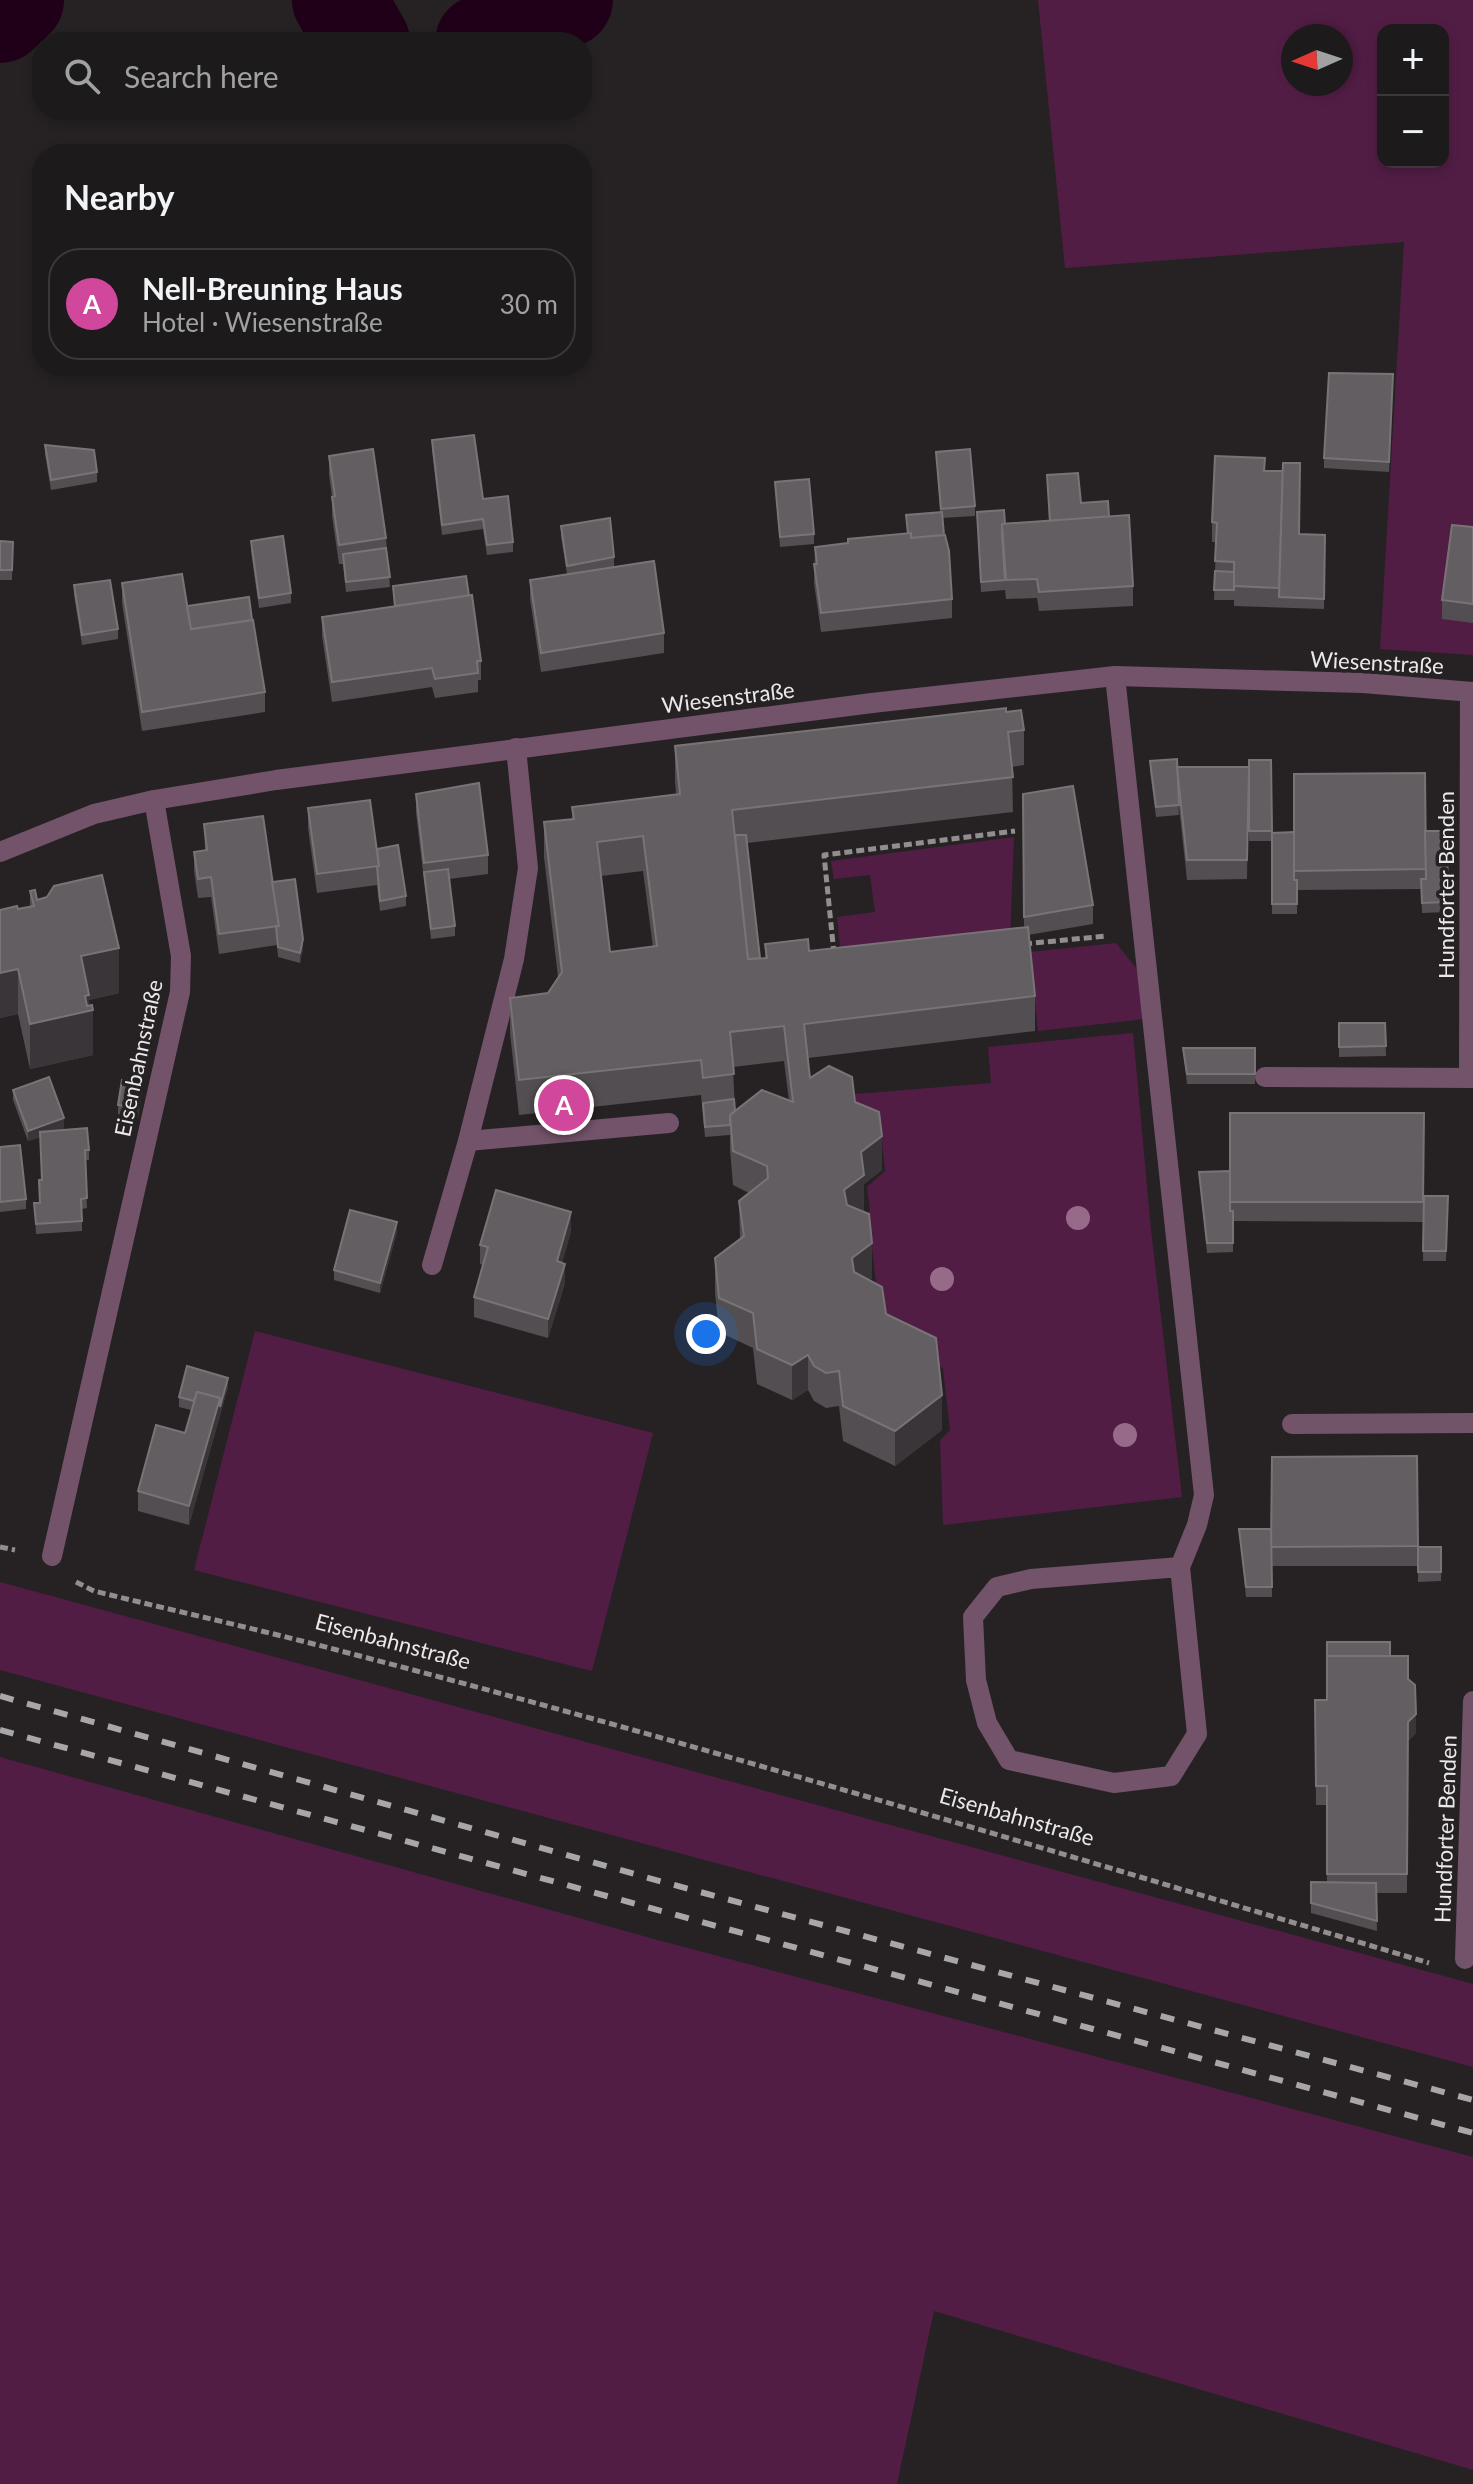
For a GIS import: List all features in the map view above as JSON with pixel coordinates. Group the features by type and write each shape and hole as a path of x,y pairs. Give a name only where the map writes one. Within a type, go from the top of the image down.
{"street":[{"name":"Wiesenstraße","path":"0,852 94,814 154,800 276,780 856,704 1115,676 1363,683 1472,692"},
{"path":"1115,676 1204,1495 1197,1525 1180,1567 1197,1734 1171,1776 1114,1783 1009,1760 987,1723 976,1680 973,1617 997,1587 1031,1579 1180,1567"},
{"name":"Hundforter Benden","path":"1265,1077 1471,1078 1472,692"},
{"path":"432,1265 468,1141 514,959 528,868 516,748"},
{"name":"Eisenbahnstraße","path":"52,1556 180,992 181,956 154,800"},
{"path":"468,1141 669,1123"},
{"path":"1292,1424 1473,1423"},
{"name":"Hundforter Benden","path":"1465,1959 1473,1701"}],"path":[{"path":"835,962 824,855 1015,831"},
{"path":"1020,944 1143,933"},
{"name":"Eisenbahnstraße","path":"52,1556 61,1573 94,1591 336,1649 987,1832 1435,1965"}],"shaded area":[{"path":"1038,0 1473,0 1473,655 1380,649 1404,242 1065,268"},
{"path":"1014,837 1010,938 841,955 837,917 875,912 870,875 834,879 831,861"},
{"path":"1116,943 1140,973 1145,1019 1038,1031 1030,952"},
{"path":"1133,1033 1151,1230 1182,1497 943,1525 940,1440 950,1430 943,1368 891,1343 879,1313 872,1246 850,1227 870,1211 867,1187 885,1171 882,1141 860,1133 831,1096 991,1083 988,1047"},
{"path":"255,1331 653,1433 592,1671 194,1570"},
{"path":"0,1582 1473,1984 1473,2067 0,1670"},
{"path":"0,1757 654,1939 1473,2157 1473,2470 934,2311 897,2484 0,2484"}],"building":[{"path":"1329,373 1393,374 1389,462 1324,458"},
{"path":"474,435 483,499 508,496 513,542 487,545 483,519 442,525 432,440"},
{"path":"45,445 94,450 97,472 51,480"},
{"path":"373,449 386,538 339,545 329,456"},
{"path":"970,449 975,506 941,509 936,452"},
{"path":"1215,456 1265,458 1264,471 1283,471 1279,588 1234,586 1234,562 1215,561 1217,523 1212,522"},
{"path":"1283,463 1300,463 1299,534 1325,535 1324,599 1279,597"},
{"path":"1078,473 1081,503 1108,501 1109,517 1050,521 1047,475"},
{"path":"809,479 814,534 780,537 775,482"},
{"path":"1004,510 1005,580 981,582 977,512"},
{"path":"942,512 944,535 911,538 906,515"},
{"path":"1129,515 1133,586 1039,592 1037,579 1006,580 1002,524"},
{"path":"610,518 614,557 567,566 561,526"},
{"path":"1452,525 1473,527 1473,604 1442,600"},
{"path":"911,533 911,538 945,535 952,599 821,613 814,564 817,564 815,547 848,543 848,539"},
{"path":"283,536 291,593 259,598 251,541"},
{"path":"0,541 13,542 12,570 0,570"},
{"path":"386,548 390,577 346,582 343,554"},
{"path":"654,561 664,633 541,653 530,580"},
{"path":"1215,571 1234,572 1234,590 1214,590"},
{"path":"182,574 191,629 253,620 265,692 142,712 122,583"},
{"path":"466,576 469,596 395,606 393,586"},
{"path":"110,580 118,629 82,635 74,585"},
{"path":"472,595 481,661 477,661 478,673 435,679 432,668 332,682 322,617"},
{"path":"249,597 252,620 191,629 187,606"},
{"path":"1006,708 1006,712 1021,710 1024,730 1008,732 1013,777 732,810 748,959 767,958 765,944 808,939 809,951 1028,927 1035,996 804,1024 810,1078 829,1066 852,1077 855,1102 879,1112 882,1136 861,1152 864,1175 844,1190 847,1205 869,1214 872,1243 852,1258 854,1272 882,1287 886,1314 936,1338 942,1395 895,1431 843,1406 839,1371 826,1373 814,1366 808,1355 792,1365 757,1349 753,1313 719,1298 715,1258 744,1236 739,1201 768,1178 767,1166 733,1151 730,1115 762,1090 793,1102 784,1026 730,1032 734,1074 703,1078 701,1060 519,1080 510,998 548,993 562,972 544,822 574,819 572,807 680,794 675,746","holes":["643,836 657,946 610,952 597,842"]},
{"path":"1177,759 1179,805 1156,807 1150,761"},
{"path":"1249,760 1271,760 1272,831 1249,831"},
{"path":"1177,767 1249,767 1247,860 1187,860"},
{"path":"1425,773 1426,869 1294,871 1294,774"},
{"path":"479,783 488,855 424,863 416,794"},
{"path":"1073,786 1093,905 1024,917 1023,794"},
{"path":"370,800 379,866 317,874 308,808"},
{"path":"263,816 279,926 219,934 211,877 198,879 194,852 207,850 204,824"},
{"path":"1425,831 1447,831 1448,902 1422,903 1421,879 1426,879"},
{"path":"1294,832 1297,904 1272,904 1272,833"},
{"path":"735,835 746,835 760,958 748,959"},
{"path":"398,845 406,896 380,901 377,849"},
{"path":"448,869 455,926 431,929 424,872"},
{"path":"102,875 119,948 81,956 89,995 85,996 87,1006 92,1005 93,1010 30,1024 18,969 0,973 0,910 34,906 30,891 35,890 37,900 47,897 54,886"},
{"path":"295,879 303,939 300,953 278,947 276,926 279,926 272,882"},
{"path":"1339,1023 1385,1023 1386,1046 1339,1047"},
{"path":"1183,1048 1255,1048 1255,1074 1187,1074"},
{"path":"49,1077 64,1118 28,1131 13,1090"},
{"path":"122,1080 142,1083 138,1108 118,1105"},
{"path":"734,1099 735,1111 730,1115 730,1125 705,1127 703,1103"},
{"path":"1230,1113 1424,1113 1423,1202 1230,1202"},
{"path":"87,1128 87,1198 81,1199 82,1221 36,1224 34,1203 40,1203 39,1180 42,1180 40,1132"},
{"path":"20,1145 26,1199 0,1202 0,1147"},
{"path":"1230,1171 1233,1243 1207,1243 1199,1172"},
{"path":"496,1190 571,1212 557,1261 565,1264 548,1319 474,1297 488,1247 480,1245"},
{"path":"1424,1196 1448,1196 1446,1251 1423,1251"},
{"path":"350,1210 397,1222 380,1283 334,1270"},
{"path":"187,1366 228,1378 220,1407 220,1398 197,1392 194,1401 179,1397"},
{"path":"197,1392 220,1398 189,1506 138,1491 156,1425 185,1433"},
{"path":"1417,1456 1418,1546 1271,1547 1272,1457"},
{"path":"1239,1529 1271,1529 1272,1587 1246,1587"},
{"path":"1418,1547 1441,1547 1441,1572 1418,1572"},
{"path":"1327,1642 1390,1642 1390,1656 1327,1656"},
{"path":"1327,1656 1408,1656 1408,1679 1415,1685 1416,1714 1408,1722 1407,1874 1327,1874 1327,1786 1316,1786 1315,1700 1327,1700"},
{"path":"1311,1882 1376,1883 1377,1921 1311,1903"}],"waterway":[{"path":"0,16 17,0"},
{"path":"339,0 357,32"},
{"path":"502,32 566,0"}],"railway":[{"path":"0,1696 663,1882 1473,2100"},
{"path":"0,1730 1473,2133"}],"place":[{"name":"Nell-Breuning Haus","path":"564,1105"}]}
